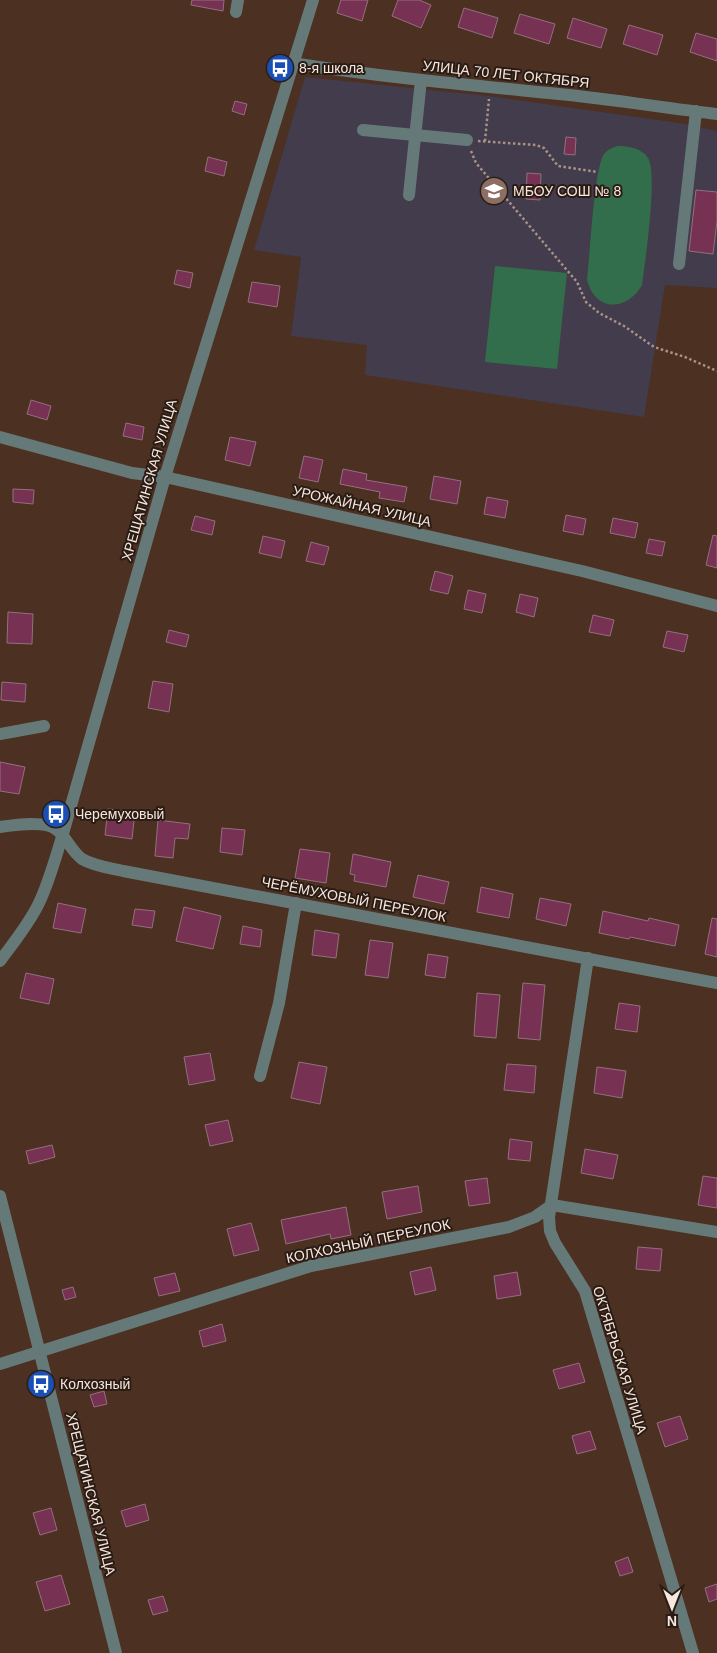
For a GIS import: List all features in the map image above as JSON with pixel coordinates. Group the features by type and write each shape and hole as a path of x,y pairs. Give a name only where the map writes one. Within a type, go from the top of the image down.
{"street":[{"name":"ХРЕЩАТИНСКАЯ УЛИЦА","path":"0,961 24,929 39,903 49,880 165,477 313,0"},
{"name":"УЛИЦА 70 ЛЕТ ОКТЯБРЯ","path":"292,63 420,80 560,94 717,114"},
{"path":"409,195 420,80"},
{"path":"679,264 696,111"},
{"path":"363,130 467,140"},
{"name":"УРОЖАЙНАЯ УЛИЦА","path":"0,437 132,473 165,477 582,571 717,606"},
{"path":"0,734 44,726"},
{"name":"ЧЕРЁМУХОВЫЙ ПЕРЕУЛОК","path":"0,827 44,824 56,829 73,851 83,859 100,865 717,983"},
{"path":"260,1076 279,1003 296,903"},
{"name":"ОКТЯБРЬСКАЯ УЛИЦА","path":"588,958 549,1217 550,1231 554,1243 565,1257 585,1291 693,1653"},
{"name":"ХРЕЩАТИНСКАЯ УЛИЦА","path":"0,1196 116,1653"},
{"path":"552,1205 717,1232"},
{"name":"КОЛХОЗНЫЙ ПЕРЕУЛОК","path":"0,1364 311,1266 509,1227 534,1217 552,1205"}],"path":[{"path":"486,141 491,88"},
{"path":"598,172 558,166 544,148 536,145 467,140 476,163 563,263 577,282 586,302 592,308 624,326 654,347 685,357 717,371"}],"shaded area":[{"name":"МБОУ СОШ № 8","path":"305,77 489,96 686,124 717,131 717,288 665,285 644,417 365,375 367,345 291,336 301,257 254,250"}],"green space":[{"path":"617,146 638,150 648,158 652,181 648,239 642,285 636,294 628,300 620,304 612,304 604,303 596,298 587,279 595,194 601,162 605,153"},
{"path":"495,266 567,273 557,369 485,362"}],"building":[{"path":"192,0 224,0 223,11 191,5"},
{"path":"341,0 368,0 362,21 337,13"},
{"path":"398,0 419,0 431,5 421,28 392,16"},
{"path":"464,8 498,18 492,38 458,27"},
{"path":"520,14 555,24 549,44 514,33"},
{"path":"573,18 607,29 601,48 567,38"},
{"path":"629,25 663,35 657,55 623,44"},
{"path":"696,33 717,39 717,61 690,52"},
{"path":"235,101 247,104 244,115 232,111"},
{"path":"566,137 576,138 575,155 564,154"},
{"path":"208,157 227,162 224,176 205,171"},
{"path":"527,173 541,174 540,200 526,199"},
{"path":"696,190 717,192 717,221 713,254 689,251"},
{"path":"177,270 193,273 190,288 174,284"},
{"path":"252,282 280,286 277,307 248,302"},
{"path":"31,400 51,406 47,420 27,414"},
{"path":"126,423 144,427 142,440 123,436"},
{"path":"230,437 256,442 250,466 225,460"},
{"path":"304,456 323,460 318,482 299,478"},
{"path":"343,469 367,474 366,480 407,487 404,502 379,498 380,492 340,484"},
{"path":"434,476 461,481 457,504 430,499"},
{"path":"13,489 34,490 33,504 13,502"},
{"path":"487,497 508,501 505,518 484,514"},
{"path":"566,515 586,519 583,535 563,531"},
{"path":"195,516 215,521 212,535 191,530"},
{"path":"613,518 638,523 635,538 610,533"},
{"path":"713,535 717,536 717,568 706,565"},
{"path":"263,536 285,541 281,558 259,553"},
{"path":"649,539 665,542 662,556 646,553"},
{"path":"311,542 329,547 324,565 306,561"},
{"path":"435,571 453,576 448,594 430,590"},
{"path":"468,590 486,594 482,613 464,609"},
{"path":"520,594 538,598 534,617 516,612"},
{"path":"8,612 33,614 32,644 7,643"},
{"path":"593,615 614,620 610,636 589,632"},
{"path":"169,630 189,635 186,647 166,642"},
{"path":"667,631 688,635 684,652 663,647"},
{"path":"153,681 173,684 169,712 148,708"},
{"path":"2,682 26,684 25,702 1,700"},
{"path":"0,762 25,767 19,794 0,791"},
{"path":"108,809 135,812 132,839 105,835"},
{"path":"158,820 190,824 188,839 175,838 173,858 155,856"},
{"path":"222,828 245,830 242,855 220,852"},
{"path":"300,849 330,853 326,883 295,878"},
{"path":"353,854 391,862 386,887 354,881 355,875 350,874"},
{"path":"418,875 449,882 444,904 413,897"},
{"path":"481,887 513,894 509,918 477,912"},
{"path":"540,898 571,904 566,926 536,919"},
{"path":"58,903 86,909 81,933 53,928"},
{"path":"184,907 221,916 213,949 176,941"},
{"path":"135,909 155,911 152,928 132,925"},
{"path":"603,911 648,921 649,918 679,925 675,946 599,933"},
{"path":"712,918 717,919 717,957 705,954"},
{"path":"243,926 262,930 260,947 240,944"},
{"path":"315,930 339,934 336,958 312,955"},
{"path":"370,940 393,943 388,978 365,975"},
{"path":"428,954 448,957 445,978 425,975"},
{"path":"26,973 54,979 49,1004 20,998"},
{"path":"523,983 545,985 540,1040 518,1038"},
{"path":"477,993 500,995 496,1038 474,1036"},
{"path":"619,1003 640,1006 637,1032 615,1029"},
{"path":"210,1053 215,1080 189,1085 184,1057"},
{"path":"299,1062 327,1067 320,1104 291,1098"},
{"path":"507,1064 536,1066 534,1093 504,1090"},
{"path":"597,1067 626,1071 622,1098 594,1093"},
{"path":"228,1120 233,1141 210,1146 205,1125"},
{"path":"510,1139 532,1142 530,1161 508,1159"},
{"path":"52,1145 55,1157 29,1164 26,1151"},
{"path":"585,1149 618,1155 613,1179 581,1173"},
{"path":"703,1176 717,1178 717,1208 698,1205"},
{"path":"487,1178 490,1203 469,1206 465,1181"},
{"path":"418,1186 422,1212 387,1219 382,1192"},
{"path":"346,1207 351,1235 331,1239 330,1234 286,1244 281,1220"},
{"path":"251,1223 259,1250 234,1256 227,1229"},
{"path":"638,1247 662,1249 660,1271 636,1269"},
{"path":"431,1267 436,1290 415,1295 410,1272"},
{"path":"517,1272 521,1295 497,1299 494,1276"},
{"path":"175,1273 180,1291 159,1296 154,1278"},
{"path":"73,1287 76,1297 65,1300 62,1290"},
{"path":"222,1324 226,1341 203,1347 199,1331"},
{"path":"579,1363 585,1382 559,1389 553,1370"},
{"path":"104,1391 107,1404 94,1407 90,1395"},
{"path":"680,1416 688,1439 665,1447 657,1423"},
{"path":"590,1431 596,1449 577,1454 572,1436"},
{"path":"145,1504 149,1520 126,1527 121,1511"},
{"path":"51,1508 57,1530 40,1535 33,1513"},
{"path":"628,1557 633,1572 620,1576 615,1562"},
{"path":"61,1575 70,1604 45,1611 36,1582"},
{"path":"717,1584 717,1599 709,1602 705,1588"},
{"path":"163,1596 168,1611 153,1615 148,1600"}],"place":[{"name":"8-я школа","path":"280,68"},
{"name":"МБОУ СОШ № 8","path":"494,191"},
{"name":"Черемуховый","path":"56,814"},
{"name":"Колхозный","path":"41,1384"}]}
